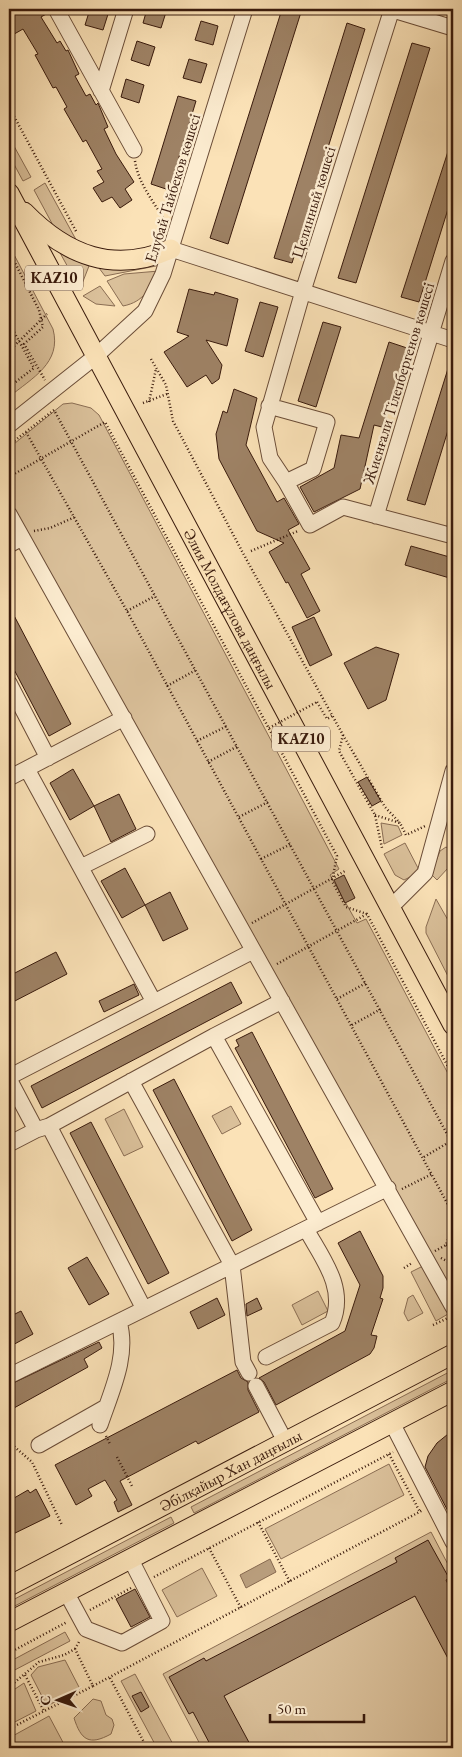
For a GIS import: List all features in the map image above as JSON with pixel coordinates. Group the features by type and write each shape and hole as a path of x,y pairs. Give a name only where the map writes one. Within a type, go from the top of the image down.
{"main road":[{"path":"10,196 51,236 90,257 116,261 140,260 171,249"},
{"name":"Әлия Молдағұлова даңғылы","path":"10,196 453,1025"},
{"name":"Әбілқайыр Хан даңғылы","path":"9,1586 286,1443 453,1354"},
{"name":"Әбілқайыр Хан даңғылы","path":"9,1622 453,1391"}],"street":[{"path":"56,9 134,150"},
{"path":"102,91 126,9"},
{"name":"Елубай Тайбеков көшесі","path":"9,425 96,356 145,311 163,274 245,9"},
{"path":"391,9 453,28"},
{"name":"Целинный көшесі","path":"310,525 270,458 264,427 303,291 391,9"},
{"path":"171,249 453,340"},
{"name":"Жиенғали Тілепбергенов көшесі","path":"376,516 453,261"},
{"path":"269,406 327,422 313,469 286,482"},
{"path":"310,525 343,507 453,536"},
{"path":"9,514 390,1191 453,1307"},
{"path":"9,546 21,536"},
{"path":"9,683 48,758"},
{"path":"9,778 124,718"},
{"path":"27,769 154,1002"},
{"path":"391,907 425,873 453,771"},
{"path":"81,867 147,834"},
{"path":"144,1309 42,1128 9,1078 253,950"},
{"path":"9,1144 282,1001"},
{"path":"214,1036 312,1226 334,1281 338,1301 332,1322 266,1357"},
{"path":"131,1081 232,1265 243,1362 286,1443"},
{"path":"9,1376 312,1226 390,1191"},
{"path":"100,1425 121,1358 122,1334 119,1322"},
{"path":"39,1445 106,1408"},
{"path":"392,1423 404,1446 427,1508 453,1542"},
{"path":"66,1592 86,1630 122,1643 162,1621 130,1558"}],"path":[{"path":"9,106 81,240"},
{"path":"134,150 136,170 169,226"},
{"path":"9,251 39,310 41,320 42,327 24,344 51,392"},
{"path":"9,351 47,314"},
{"path":"9,323 34,368 9,387"},
{"path":"151,360 166,384 173,421 342,735 385,807 400,823 406,835"},
{"path":"149,402 156,368"},
{"path":"143,403 167,394"},
{"path":"9,445 54,410 381,1009 452,1143 424,1157"},
{"path":"9,477 105,422 337,856 332,878 346,907 367,914 453,1076"},
{"path":"26,432 127,610 337,1000 424,1157 453,1214"},
{"path":"21,536 50,528 75,518"},
{"path":"251,551 310,525"},
{"path":"127,610 155,596"},
{"path":"167,686 196,670"},
{"path":"277,746 269,728 317,702 327,719 332,716"},
{"path":"197,741 227,726"},
{"path":"342,735 339,751 375,814 382,848"},
{"path":"208,762 238,746"},
{"path":"239,817 268,802"},
{"path":"375,814 400,823"},
{"path":"261,859 291,844"},
{"path":"241,929 345,871"},
{"path":"270,968 367,914"},
{"path":"337,1000 366,983"},
{"path":"352,1026 381,1009"},
{"path":"390,1191 432,1174"},
{"path":"446,1245 453,1248"},
{"path":"434,1325 453,1315"},
{"path":"9,1442 32,1462 62,1525"},
{"path":"9,1653 404,1446"},
{"path":"9,1729 110,1678 427,1508 389,1454"},
{"path":"117,1457 133,1488"},
{"path":"258,1522 290,1582"},
{"path":"209,1548 241,1608"},
{"path":"9,1687 39,1662 64,1655 75,1649 93,1686"},
{"path":"25,1674 44,1711"},
{"path":"110,1678 147,1748"}],"shaded area":[{"path":"9,137 31,177 23,181 9,155"},
{"path":"45,183 80,247 55,229 34,190"},
{"path":"9,245 53,329 55,341 53,351 43,369 9,397"},
{"path":"59,251 89,266 80,289"},
{"path":"157,260 161,265 105,276 99,268 110,269"},
{"path":"159,271 141,298 123,306 107,281 124,274"},
{"path":"100,286 115,306 96,304 83,296"},
{"path":"72,403 91,408 99,415 339,869 330,875 357,923 366,919 453,1083 453,1293 9,502 9,448 63,404"},
{"path":"381,823 398,826 402,835 384,844"},
{"path":"405,843 418,868 416,874 404,880 395,875 384,854"},
{"path":"446,847 453,851 453,869 448,868 437,880 431,874 440,851"},
{"path":"436,899 453,929 453,986 426,933 426,927"},
{"path":"231,1106 241,1124 222,1134 212,1116"},
{"path":"124,1109 143,1147 124,1156 105,1119"},
{"path":"423,1266 448,1314 436,1321 411,1272"},
{"path":"318,1291 328,1311 302,1325 292,1305"},
{"path":"413,1295 423,1313 408,1321 404,1313 408,1298"},
{"path":"453,1370 453,1378 194,1513 191,1507"},
{"path":"389,1464 404,1495 281,1559 265,1529"},
{"path":"171,1517 174,1523 9,1609 9,1602"},
{"path":"431,1532 453,1574 453,1748 202,1748 163,1674"},
{"path":"270,1559 276,1572 246,1588 240,1575"},
{"path":"202,1568 217,1596 177,1617 162,1590"},
{"path":"65,1632 70,1641 9,1673 9,1662"},
{"path":"65,1660 80,1689 47,1706 31,1675 38,1667"},
{"path":"135,1674 175,1748 157,1748 121,1681"},
{"path":"24,1683 36,1711 9,1725 9,1693"},
{"path":"93,1699 101,1701 106,1715 112,1719 114,1725 111,1734 97,1740 87,1739 83,1736 74,1718"},
{"path":"49,1716 66,1748 9,1748 9,1738"}],"building":[{"path":"9,9 47,9 48,13 41,17 57,43 60,41 66,51 68,50 79,74 75,76 86,96 90,94 96,105 98,103 108,127 104,129 116,154 134,182 125,189 132,200 120,208 112,197 102,202 93,188 104,182 97,171 102,169 86,140 83,142 64,109 67,107 56,87 53,88 35,55 38,54 23,29 9,37"},
{"path":"90,9 109,11 103,30 85,25"},
{"path":"147,9 167,9 161,28 143,23"},
{"path":"282,9 302,9 228,244 210,238"},
{"path":"201,21 218,26 213,45 195,40"},
{"path":"347,23 365,29 292,263 274,258"},
{"path":"137,41 155,47 149,66 131,60"},
{"path":"412,43 430,48 356,283 338,278"},
{"path":"189,59 207,64 201,83 183,78"},
{"path":"126,79 144,85 139,103 121,97"},
{"path":"178,96 196,101 169,190 151,184"},
{"path":"452,139 453,193 419,302 401,297"},
{"path":"189,289 214,295 215,292 238,299 227,346 206,340 222,365 219,379 212,384 206,375 187,387 164,352 189,336 177,332"},
{"path":"260,302 278,307 263,357 245,351"},
{"path":"323,322 341,327 316,407 298,401"},
{"path":"389,342 407,348 382,427 374,425 360,489 314,512 300,487 334,468 341,435 359,438"},
{"path":"451,359 453,359 453,414 425,505 407,500"},
{"path":"234,389 257,398 246,445 277,502 284,498 299,524 288,530 310,569 301,574 320,611 307,618 269,552 284,543 257,531 219,459 216,434 223,411 227,413"},
{"path":"411,546 453,558 453,579 405,565"},
{"path":"9,606 71,724 49,736 9,660"},
{"path":"314,617 332,655 310,666 292,627"},
{"path":"376,647 399,654 386,700 368,709 344,663"},
{"path":"73,769 94,806 70,820 50,783"},
{"path":"367,777 381,801 372,806 358,782"},
{"path":"119,794 136,829 111,842 94,806"},
{"path":"125,868 145,905 122,918 101,881"},
{"path":"344,875 355,898 345,903 334,880"},
{"path":"170,892 188,929 163,941 145,905"},
{"path":"56,952 67,974 9,1004 9,976"},
{"path":"231,982 242,1003 42,1108 31,1086"},
{"path":"134,984 139,995 104,1012 99,1001"},
{"path":"252,1032 333,1189 315,1198 235,1048 239,1046 236,1040"},
{"path":"174,1079 252,1230 232,1241 153,1090"},
{"path":"91,1122 169,1273 148,1284 70,1133"},
{"path":"360,1231 383,1276 383,1288 380,1298 383,1299 371,1335 377,1336 374,1348 370,1354 276,1405 264,1382 259,1378 345,1331 360,1285 338,1243"},
{"path":"87,1257 109,1294 89,1305 68,1268"},
{"path":"217,1298 225,1315 198,1329 190,1312"},
{"path":"257,1298 262,1309 247,1316 246,1304"},
{"path":"21,1311 33,1334 9,1347 9,1317"},
{"path":"99,1342 102,1348 84,1359 88,1367 14,1408 9,1398 9,1385"},
{"path":"237,1370 241,1378 248,1382 248,1390 259,1412 198,1444 196,1441 120,1481 132,1505 118,1512 114,1502 117,1500 105,1480 88,1489 92,1496 76,1505 55,1465"},
{"path":"453,1430 453,1518 425,1467 428,1456 437,1443"},
{"path":"36,1489 50,1516 9,1536 9,1501 28,1490 30,1493"},
{"path":"428,1540 449,1578 446,1580 453,1594 453,1668 415,1596 224,1696 252,1748 212,1748 193,1712 189,1714 169,1677 204,1658 206,1661 397,1562 395,1558"},
{"path":"135,1589 150,1617 131,1627 116,1599"},
{"path":"141,1692 149,1707 141,1712 132,1696"}]}
